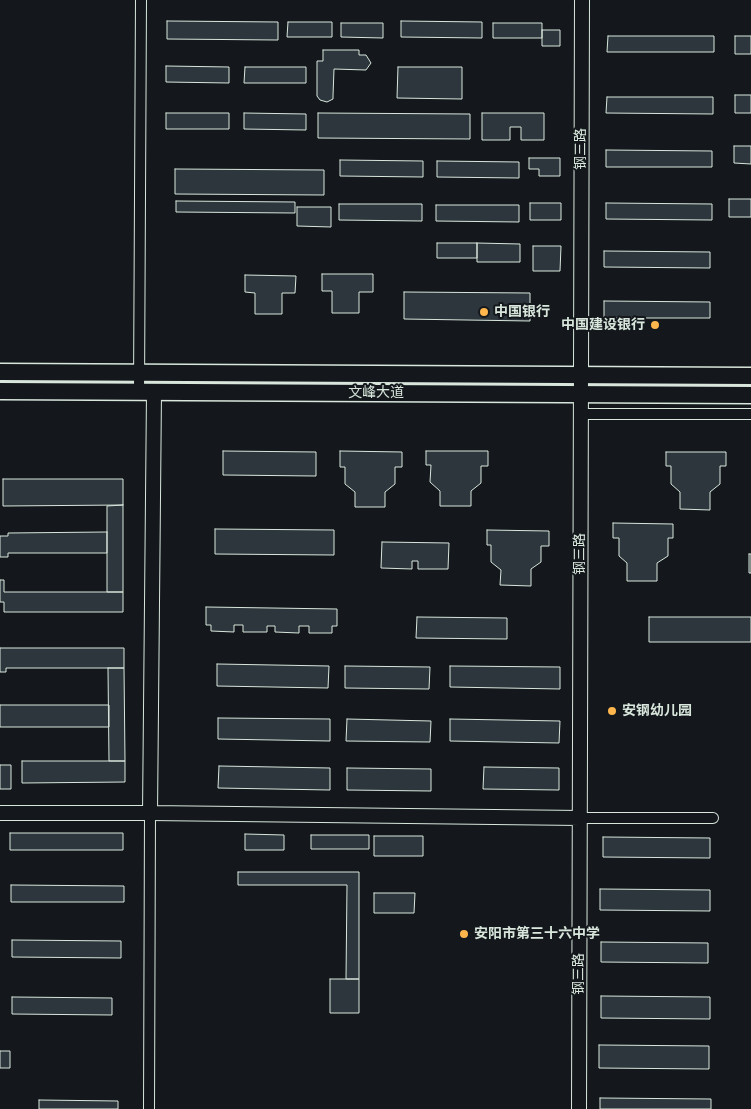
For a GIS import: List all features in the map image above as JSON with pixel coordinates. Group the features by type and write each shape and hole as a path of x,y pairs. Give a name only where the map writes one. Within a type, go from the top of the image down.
{"main road":[{"name":"文峰大道","path":"0,372 751,376"},
{"name":"文峰大道","path":"0,391 751,395"}],"street":[{"path":"141,0 140,373 147,392 150,812 149,1109"},
{"name":"钢三路","path":"579,1109 582,0"},
{"path":"580,414 751,414"},
{"path":"0,812 713,818"}],"building":[{"path":"167,21 278,22 278,40 167,39"},
{"path":"401,21 482,22 482,38 401,37"},
{"path":"288,22 332,22 332,37 287,37"},
{"path":"341,23 383,23 383,38 341,37"},
{"path":"493,23 542,23 542,38 493,38"},
{"path":"542,30 560,30 560,46 542,46"},
{"path":"608,36 714,36 714,52 607,52"},
{"path":"735,36 751,36 751,54 735,54"},
{"path":"323,50 359,50 359,55 366,55 371,63 366,70 334,69 333,99 327,102 320,100 317,96 317,61 323,61"},
{"path":"166,66 229,67 229,83 166,82"},
{"path":"245,67 306,67 306,83 244,83"},
{"path":"398,67 462,67 462,99 397,98"},
{"path":"735,95 751,95 751,113 735,113"},
{"path":"607,97 713,97 713,114 606,113"},
{"path":"166,113 229,113 229,129 166,129"},
{"path":"244,113 306,114 306,130 244,129"},
{"path":"318,113 470,114 470,139 318,138"},
{"path":"482,113 544,113 544,140 521,140 521,127 510,127 510,140 482,140"},
{"path":"734,146 751,146 751,164 734,163"},
{"path":"606,150 712,151 712,167 606,167"},
{"path":"529,158 560,158 560,176 539,176 539,169 529,169"},
{"path":"340,160 423,161 423,177 340,176"},
{"path":"437,161 519,162 519,178 437,177"},
{"path":"175,169 324,170 324,195 175,194"},
{"path":"729,199 751,199 751,217 729,217"},
{"path":"176,201 295,202 295,213 176,212"},
{"path":"530,203 561,203 561,220 530,220"},
{"path":"606,203 712,204 712,220 606,219"},
{"path":"339,204 422,204 422,221 339,220"},
{"path":"436,205 519,205 519,222 436,221"},
{"path":"297,207 331,207 331,227 297,226"},
{"path":"437,243 477,243 477,258 437,258"},
{"path":"477,243 520,244 520,262 477,262"},
{"path":"533,246 561,246 560,271 533,271"},
{"path":"604,251 710,252 710,268 604,267"},
{"path":"322,274 373,274 373,292 359,292 359,313 332,313 332,291 322,291"},
{"path":"245,275 296,276 295,293 282,293 282,314 255,314 255,293 245,292"},
{"path":"404,292 530,293 530,321 404,319"},
{"path":"604,301 710,302 710,318 604,318"},
{"path":"223,451 316,452 316,476 223,475"},
{"path":"340,451 402,452 402,467 395,467 395,484 385,492 385,507 355,507 355,492 345,484 345,467 340,467"},
{"path":"426,451 488,451 488,466 481,466 481,483 471,491 471,506 440,506 440,491 430,482 431,465 426,465"},
{"path":"666,452 726,452 726,466 720,466 720,484 710,492 710,510 680,509 680,492 671,484 671,466 666,466"},
{"path":"3,479 123,479 123,505 3,506"},
{"path":"123,505 123,592 107,592 107,506"},
{"path":"613,523 673,524 673,538 668,538 668,556 657,563 657,581 627,581 627,563 619,556 619,538 613,538"},
{"path":"215,529 334,530 334,555 215,554"},
{"path":"487,530 549,531 549,546 541,546 541,562 531,569 531,586 500,585 501,570 491,562 491,545 487,545"},
{"path":"107,532 107,553 8,553 8,557 0,557 0,536 8,536 8,533"},
{"path":"382,542 449,543 448,569 418,569 418,561 412,561 412,569 381,568"},
{"path":"749,554 751,554 751,573 749,573"},
{"path":"0,580 4,580 4,592 123,592 123,612 4,612 4,602 0,602"},
{"path":"206,607 337,609 337,626 332,626 332,633 309,633 309,626 299,626 299,633 275,632 275,626 267,626 267,632 243,632 243,625 234,625 234,632 211,631 211,625 206,625"},
{"path":"417,617 507,618 507,639 416,638"},
{"path":"649,617 751,617 751,642 649,642"},
{"path":"0,648 124,648 124,668 6,668 6,672 0,672"},
{"path":"217,664 329,666 328,688 217,686"},
{"path":"345,666 430,667 429,689 345,688"},
{"path":"450,666 560,667 560,689 450,687"},
{"path":"108,668 124,668 125,761 109,761"},
{"path":"0,705 109,705 109,727 0,727"},
{"path":"218,718 330,719 330,741 218,739"},
{"path":"347,719 431,721 430,742 346,741"},
{"path":"450,719 560,721 559,743 450,741"},
{"path":"22,761 125,761 125,782 22,783"},
{"path":"0,765 11,765 11,789 0,789"},
{"path":"219,766 330,768 330,790 218,788"},
{"path":"484,767 559,768 559,790 483,789"},
{"path":"347,768 431,769 431,791 347,790"},
{"path":"10,833 123,833 123,850 10,850"},
{"path":"245,834 284,835 284,850 245,850"},
{"path":"311,835 369,835 369,849 311,849"},
{"path":"374,836 423,836 423,856 374,856"},
{"path":"603,837 710,838 710,858 603,857"},
{"path":"238,872 359,872 359,979 346,979 347,885 238,885"},
{"path":"11,885 124,886 124,902 11,902"},
{"path":"600,889 710,890 710,911 600,910"},
{"path":"374,893 415,893 414,913 374,913"},
{"path":"12,940 121,941 121,958 12,957"},
{"path":"601,942 708,943 708,963 601,962"},
{"path":"330,979 359,979 359,1013 330,1013"},
{"path":"601,996 710,997 710,1019 601,1018"},
{"path":"12,997 112,998 112,1015 12,1014"},
{"path":"599,1045 709,1046 709,1069 599,1068"},
{"path":"0,1051 10,1051 10,1068 0,1068"},
{"path":"600,1098 711,1099 711,1109 600,1109"},
{"path":"39,1100 118,1101 118,1109 39,1109"}],"place":[{"name":"中国银行","path":"484,312"},
{"name":"中国建设银行","path":"655,325"},
{"name":"安钢幼儿园","path":"612,711"},
{"name":"安阳市第三十六中学","path":"464,934"}]}
